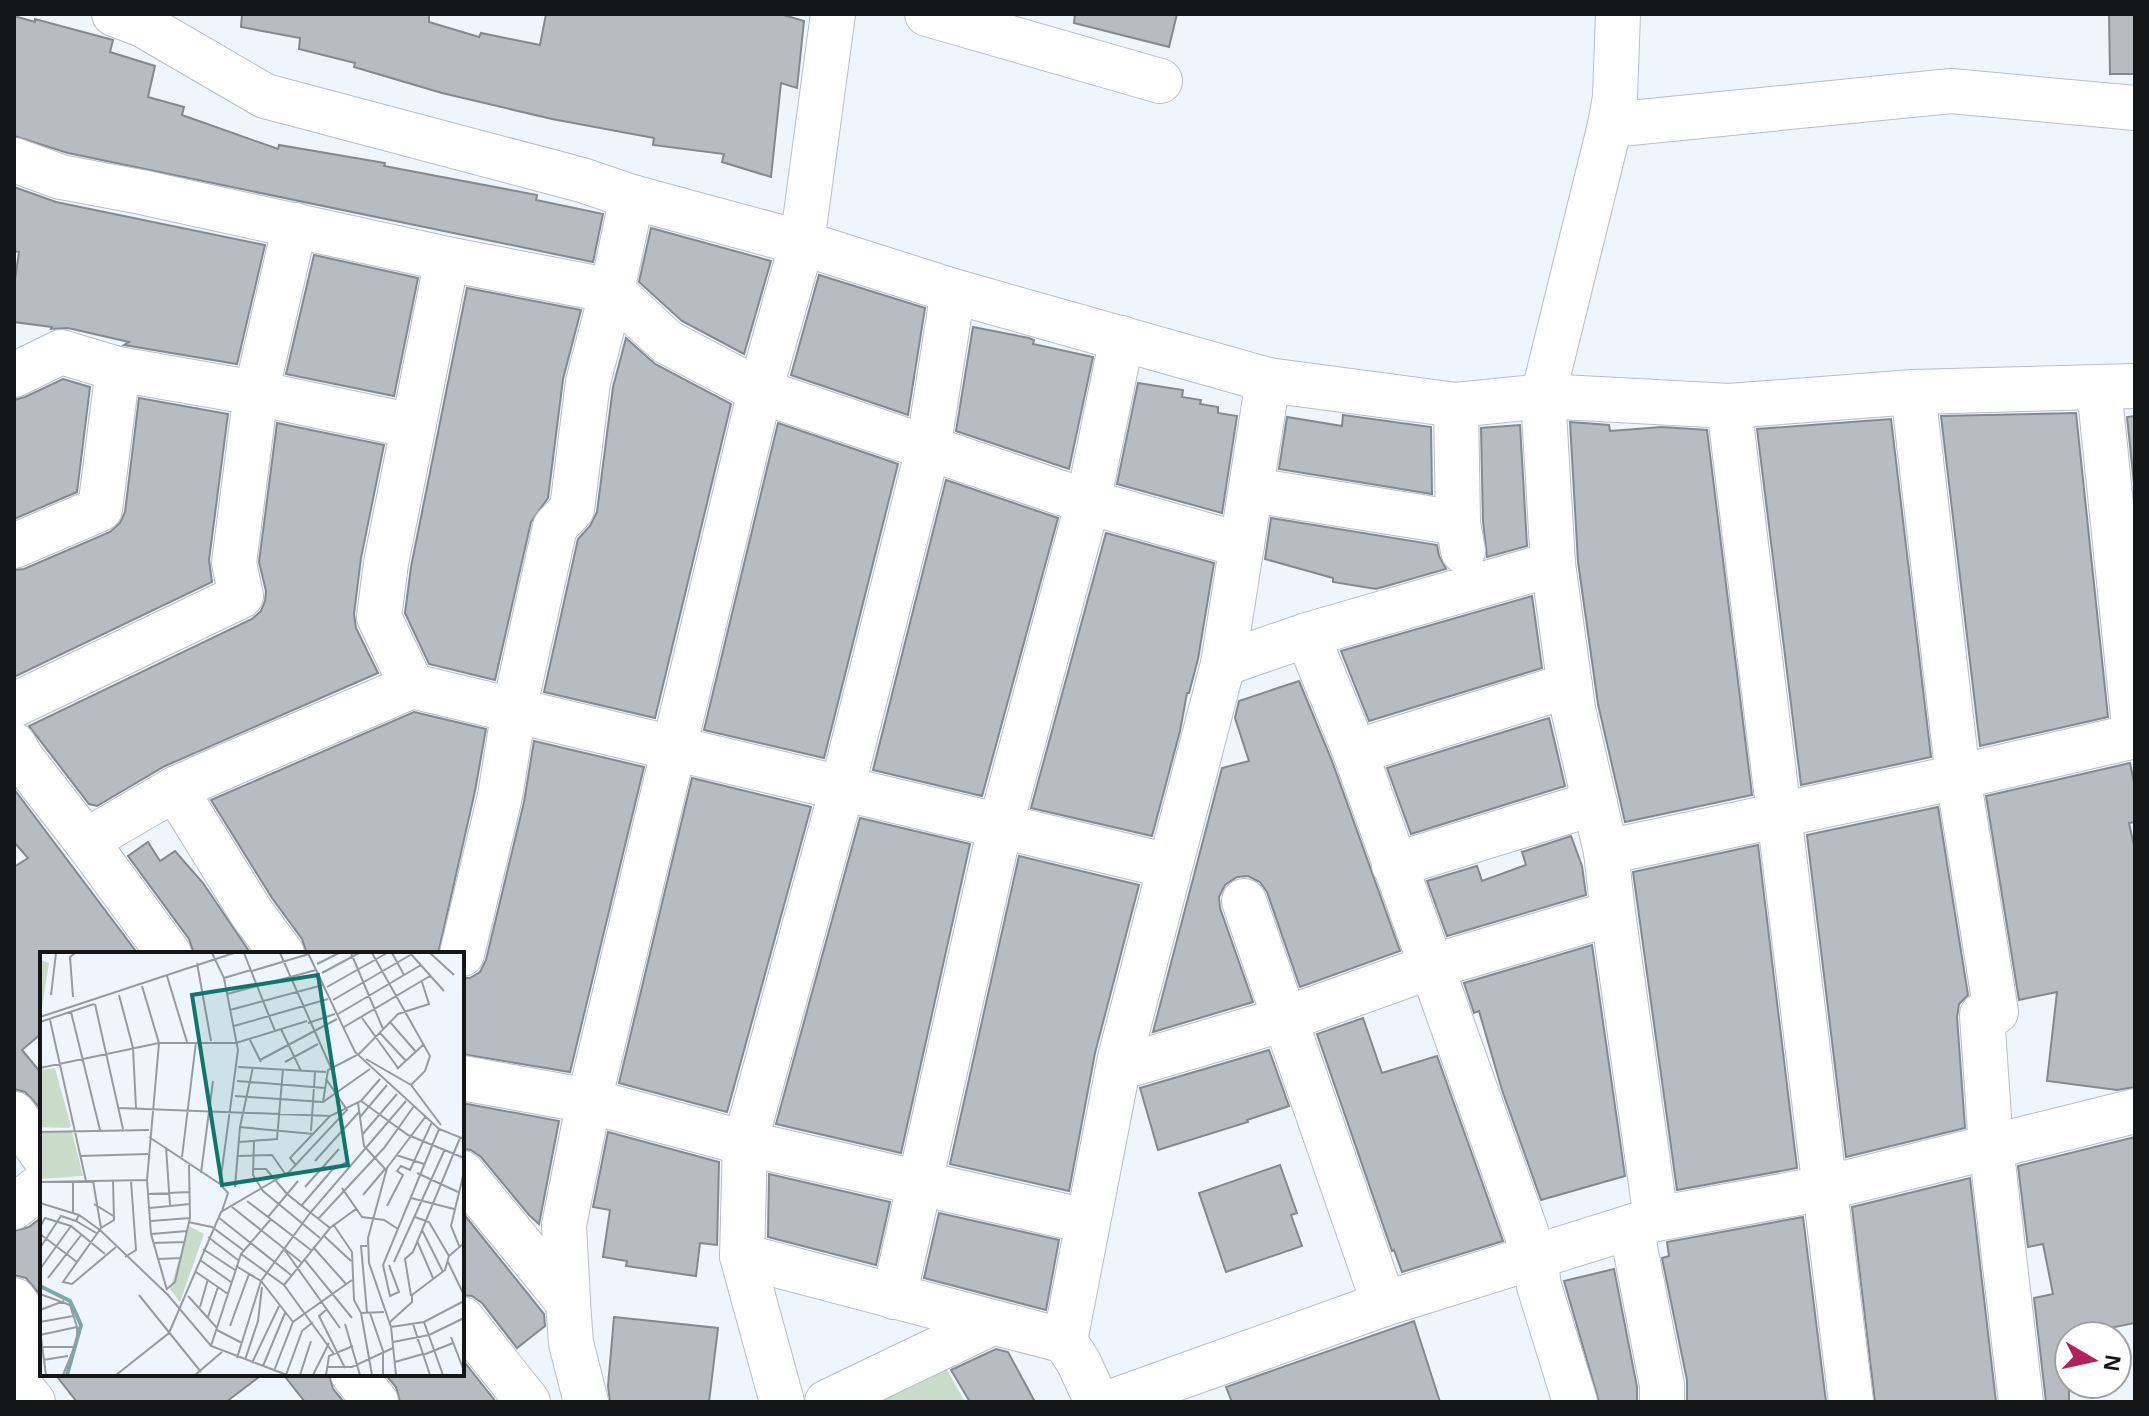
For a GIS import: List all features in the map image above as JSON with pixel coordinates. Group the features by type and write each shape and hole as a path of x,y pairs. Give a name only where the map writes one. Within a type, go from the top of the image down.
{"street":[{"path":"114,14 143,25 265,96 582,180 632,197 802,243 953,291 1268,380 1456,405 1543,396 1729,406 1913,392 2117,387 2135,736 1606,852"},
{"path":"586,1402 571,1343 564,1225 589,1101 672,750 760,391 802,243 833,14"},
{"path":"927,14 1160,81"},
{"path":"1618,14 1615,97 1610,125 1543,396 1553,564 1573,709 1606,852 1662,1402"},
{"path":"1610,125 1951,91 2135,108"},
{"path":"14,160 61,177 612,291 667,342 760,391 1088,502 1242,545"},
{"path":"462,952 500,796 514,710 555,527 572,509 588,382 632,197"},
{"path":"14,705 241,596 234,563 256,393 295,225"},
{"path":"412,686 379,617 386,563 447,259"},
{"path":"782,1402 742,1256 745,1143 842,789 928,449 953,291"},
{"path":"894,1297 1000,827 1088,502 1122,338"},
{"path":"16,370 61,352 118,369 256,393 413,426"},
{"path":"14,546 100,509 118,369"},
{"path":"1097,1402 1065,1341 1086,1221 1119,1068 1223,664 1268,380"},
{"path":"1913,392 1958,777 1996,1012 1982,1015 1991,1146 2021,1402"},
{"path":"1456,405 1458,523 1469,587"},
{"path":"1729,406 1851,1402"},
{"path":"1252,490 1458,523"},
{"path":"1223,664 1307,635 1553,564"},
{"path":"1307,635 1355,752 1535,1257 1539,1286 1575,1402"},
{"path":"1355,752 1570,685"},
{"path":"86,841 175,789 412,686 1169,866"},
{"path":"17,756 86,841 168,952"},
{"path":"175,789 251,912 281,952"},
{"path":"1394,865 1595,803"},
{"path":"1244,901 1384,1304"},
{"path":"1119,1068 1285,1019 1430,967 1613,913"},
{"path":"464,1078 589,1101 745,1143 1086,1221"},
{"path":"1111,1402 1384,1304 1644,1223 1825,1188 2135,1111"},
{"path":"14,1114 40,1151"},
{"path":"464,1175 568,1302"},
{"path":"14,1207 40,1187"},
{"path":"742,1256 990,1324 1065,1341"},
{"path":"14,1300 29,1322 26,1360 14,1366"},
{"path":"464,1322 528,1402"},
{"path":"827,1402 990,1324"},
{"path":"355,1376 376,1402"},
{"path":"14,1378 33,1402"}],"green space":[{"path":"941,1359 965,1402 855,1402"}],"building":[{"path":"242,14 429,14 429,22 479,37 481,33 540,45 546,14 780,14 804,21 797,88 781,83 771,177 722,162 724,154 653,145 654,138 552,119 442,93 354,67 355,63 299,49 300,38 241,27"},
{"path":"1075,14 1177,14 1169,47 1074,23"},
{"path":"2109,14 2135,14 2135,74 2110,74"},
{"path":"14,16 113,40 110,52 155,66 148,97 184,107 182,115 278,149 279,145 385,163 384,166 537,195 536,200 603,214 593,262 68,153 14,136"},
{"path":"14,187 56,202 265,245 237,364 124,345 129,342 68,328 51,329 14,322 14,286 19,252 14,251"},
{"path":"651,228 771,261 744,354 682,321 639,282"},
{"path":"314,255 418,278 394,396 286,374"},
{"path":"819,275 925,308 908,415 791,375"},
{"path":"467,288 581,310 563,379 548,498 531,522 495,680 429,664 405,613 411,567"},
{"path":"973,327 1029,338 1034,340 1033,344 1093,357 1069,469 956,431"},
{"path":"626,338 655,364 731,404 655,718 544,692 578,539 597,512 613,387"},
{"path":"63,379 90,387 77,492 14,519 14,400"},
{"path":"1138,383 1183,390 1182,397 1218,407 1218,413 1237,416 1222,513 1117,484"},
{"path":"139,398 228,414 209,560 212,582 14,677 14,570 24,569 110,532 120,523 125,512"},
{"path":"2076,413 2108,717 1980,746 1941,416"},
{"path":"1343,415 1431,427 1432,494 1279,469 1287,417 1342,426"},
{"path":"2135,416 2135,493 2127,417"},
{"path":"1891,419 1931,757 1801,785 1757,429"},
{"path":"1570,422 1609,425 1610,431 1662,427 1707,430 1752,795 1625,822 1598,704 1578,562"},
{"path":"277,423 384,445 361,558 354,614 356,628 378,673 165,766 97,806 89,804 29,726 252,619 261,611 266,591 259,562"},
{"path":"778,423 898,464 824,758 704,730"},
{"path":"1520,425 1527,546 1487,557 1481,428"},
{"path":"946,480 1058,518 982,796 873,770"},
{"path":"1271,518 1437,545 1446,569 1376,589 1333,582 1333,578 1265,559"},
{"path":"1106,533 1214,563 1198,659 1152,836 1031,808"},
{"path":"1532,596 1542,668 1369,721 1341,651"},
{"path":"1299,681 1332,761 1400,951 1300,987 1267,892 1260,882 1248,876 1237,877 1225,885 1219,897 1220,908 1253,1002 1153,1032 1222,768 1249,761 1235,718 1239,701"},
{"path":"414,712 486,729 438,952 306,952 302,939 272,898 211,800"},
{"path":"1549,718 1565,786 1411,834 1387,768"},
{"path":"534,741 644,767 570,1072 464,1054 464,978 480,972 486,960 524,802"},
{"path":"2130,763 2135,787 2135,822 2129,823 2135,850 2135,1087 2117,1090 2047,1081 2057,992 2019,1000 1986,796"},
{"path":"692,778 811,807 727,1112 619,1083"},
{"path":"14,789 136,952 40,952 40,1035 22,1050 40,1072 40,1108 25,1092 14,1089 14,867 28,858 14,842"},
{"path":"1938,807 1968,995 1959,1004 1957,1017 1965,1128 1846,1157 1807,835"},
{"path":"860,818 970,844 901,1153 776,1124"},
{"path":"1571,836 1582,866 1586,895 1447,936 1427,881 1477,866 1482,881 1526,865 1522,852"},
{"path":"148,842 160,861 175,851 203,883 250,952 193,952 189,939 128,856"},
{"path":"1758,845 1797,1168 1677,1190 1633,872"},
{"path":"1019,856 1139,885 1095,1053 1069,1191 950,1164"},
{"path":"1592,945 1625,1176 1541,1200 1502,1090 1479,1011 1474,1013 1464,983"},
{"path":"1363,1018 1382,1073 1437,1056 1503,1241 1402,1272 1317,1034"},
{"path":"1269,1050 1289,1106 1158,1150 1140,1088"},
{"path":"464,1103 559,1121 539,1224 481,1157 464,1149"},
{"path":"608,1132 719,1162 717,1245 700,1243 696,1276 626,1266 627,1261 603,1257 610,1210 593,1207"},
{"path":"2135,1137 2135,1323 2133,1320 2053,1320 2053,1400 2069,1402 2046,1402 2034,1298 2053,1294 2043,1244 2028,1247 2018,1166"},
{"path":"1280,1165 1297,1213 1291,1215 1302,1246 1226,1272 1199,1193"},
{"path":"769,1174 890,1202 876,1265 768,1237"},
{"path":"1970,1178 1996,1402 1875,1402 1852,1207"},
{"path":"939,1213 1059,1240 1046,1310 924,1278"},
{"path":"464,1214 544,1314 545,1326 517,1348 482,1303 472,1296 464,1295"},
{"path":"1803,1217 1826,1402 1687,1402 1687,1380 1662,1258 1669,1256 1667,1242"},
{"path":"40,1219 40,1295 26,1278 14,1275 14,1231 29,1227"},
{"path":"1614,1269 1637,1387 1637,1402 1599,1402 1564,1281"},
{"path":"614,1317 718,1328 709,1402 610,1402 608,1386"},
{"path":"1414,1321 1440,1402 1232,1402 1226,1387"},
{"path":"996,1349 1008,1352 1035,1402 970,1402 951,1370"},
{"path":"464,1362 496,1402 400,1402 396,1387 387,1376 464,1376"},
{"path":"57,1376 260,1376 226,1402 77,1402"},
{"path":"285,1376 330,1376 333,1389 344,1402 305,1402"}]}
